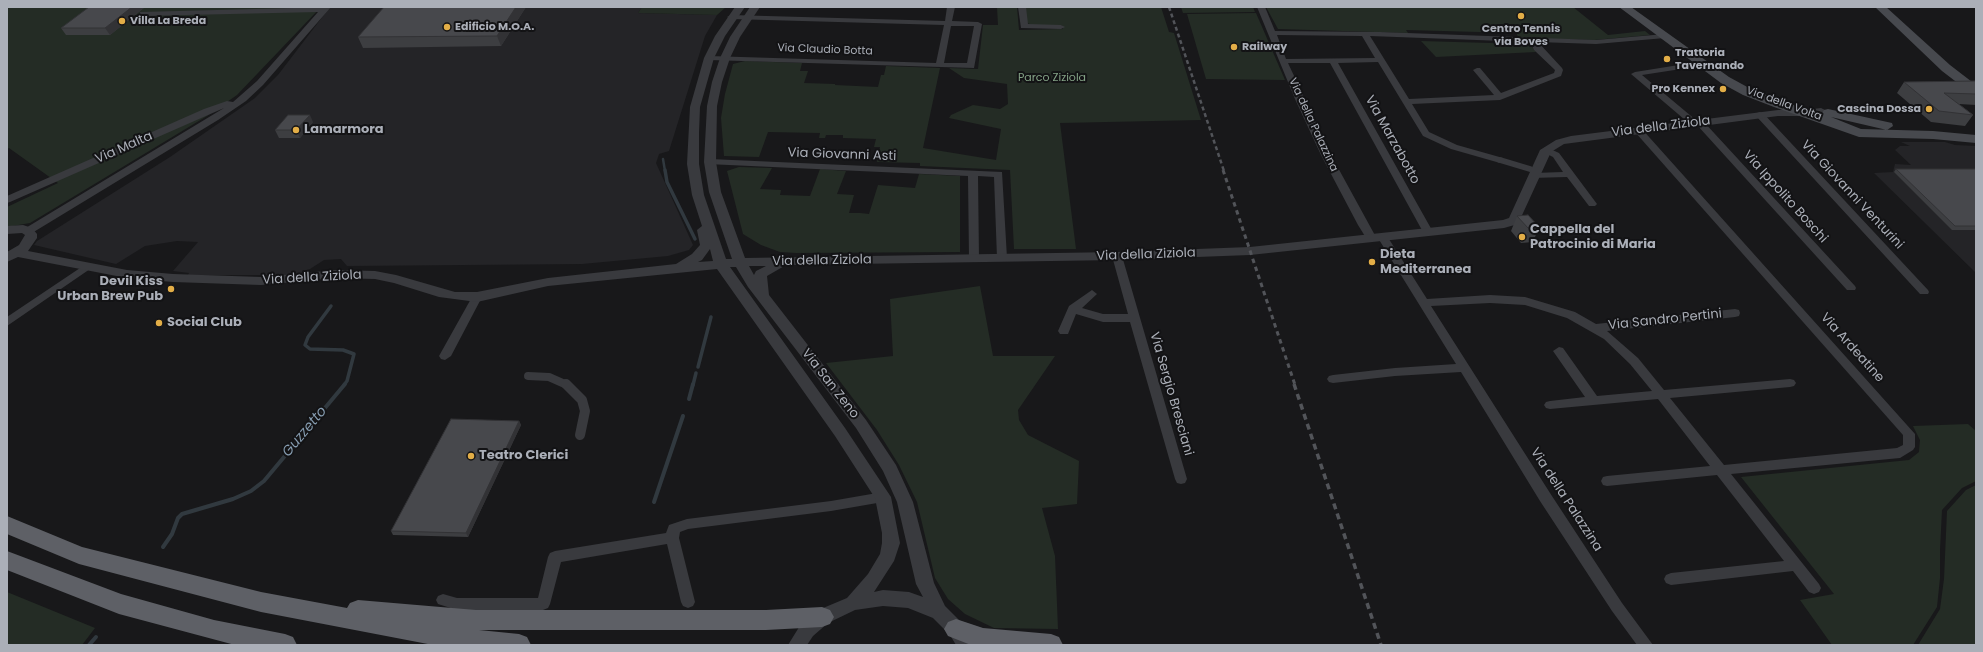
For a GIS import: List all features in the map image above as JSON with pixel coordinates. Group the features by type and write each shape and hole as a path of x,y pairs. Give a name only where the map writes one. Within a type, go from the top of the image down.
{"highway":[{"path":"7,525 79,555 167,579 261,602 451,638 519,645"},
{"path":"7,560 119,604 214,630 285,645"},
{"path":"308,611 340,609 476,620 766,620 822,617"},
{"path":"961,637 1003,642 1051,645"}],"main road":[{"name":"Via della Volta","path":"1624,7 1738,87 1783,110 1806,113 1844,122"},
{"path":"1880,7 1946,68 1971,81"},
{"path":"1888,7 1971,81 1976,91"},
{"name":"Via della Volta","path":"1705,65 1771,96 1821,111 1844,122 1859,133 1867,127 1890,127 1927,128 1976,134"},
{"name":"Via della Volta","path":"1867,127 1976,139"}],"street":[{"name":"Via San Zeno","path":"740,7 731,17 709,58 695,107 693,164 698,195 721,264 730,280 840,432 883,497 891,543 888,556 874,579 853,602"},
{"name":"Via San Zeno","path":"754,7 735,37 725,58 717,82 712,106 710,162 715,192 740,262 762,295 861,424 890,469 905,502 925,584 938,612 961,637"},
{"path":"940,65 951,7"},
{"path":"1022,7 1024,26 1061,27"},
{"name":"Via della Palazzina","path":"1261,7 1285,61 1299,100 1362,225 1378,238 1424,303 1617,607 1646,645"},
{"name":"Via Malta","path":"143,14 310,11 325,9"},
{"name":"Via Malta","path":"28,231 243,99 260,83 325,9"},
{"path":"731,17 947,23"},
{"name":"Via Claudio Botta","path":"709,58 971,66 978,24 947,23"},
{"path":"1273,33 1365,34 1596,42 1665,36"},
{"path":"1365,34 1426,134 1454,147 1500,160 1532,173 1570,174"},
{"path":"1407,102 1500,96 1558,74 1559,70 1537,48 1533,41"},
{"name":"Via Marzabotto","path":"1332,60 1428,232"},
{"path":"1285,61 1381,60"},
{"name":"Via Ippolito Boschi","path":"1705,65 1635,74 1697,123 1851,288"},
{"path":"1477,70 1500,96"},
{"path":"1952,82 1971,81"},
{"name":"Via Malta","path":"7,200 207,111 243,99"},
{"name":"Via della Ziziola","path":"12,255 127,274 217,280 262,280 336,274 375,275 396,279 439,293 455,296 477,297 502,293 548,282 740,262 1117,256 1250,251 1378,238 1514,221 1532,173 1546,150 1560,142 1571,139 1760,115 1795,107 1812,112 1821,111"},
{"name":"Via Giovanni Venturini","path":"1760,115 1924,292"},
{"name":"Via Ardeatine","path":"1638,130 1909,434 1909,446 1900,452 1721,469"},
{"path":"1546,150 1556,154 1592,204"},
{"path":"693,164 710,162"},
{"name":"Via Giovanni Asti","path":"710,162 999,174 1002,258"},
{"path":"973,173 974,259"},
{"path":"679,268 697,257 706,245 700,219 703,208"},
{"path":"7,230 23,229 28,231 31,238 29,243 12,255"},
{"name":"Via Sergio Bresciani","path":"1117,256 1181,479"},
{"path":"762,295 760,282 762,274 769,268 784,262"},
{"path":"7,322 86,267"},
{"path":"1064,331 1073,309 1092,294"},
{"path":"445,356 477,297"},
{"name":"Via Sandro Pertini","path":"1424,303 1490,299 1525,301 1571,315 1596,328 1623,348 1721,469 1814,588"},
{"path":"1073,309 1103,318 1135,318"},
{"name":"Via Sandro Pertini","path":"1596,328 1735,313"},
{"path":"1559,351 1594,401"},
{"path":"1332,379 1395,372 1465,368"},
{"path":"528,376 549,377 565,383 582,400 585,411 580,435"},
{"path":"1550,405 1790,383"},
{"path":"1607,481 1721,469"},
{"path":"688,602 672,538 674,529 687,524 831,506 883,497"},
{"path":"443,600 457,604 543,604 555,557 672,538"},
{"path":"1671,579 1796,565"},
{"name":"Via San Zeno","path":"796,645 808,630 822,617 853,602 883,598 909,600 938,612"}],"shaded area":[{"path":"330,7 642,7 638,13 717,15 705,36 669,151 659,154 656,163 693,245 689,250 668,256 582,264 347,266 341,259 324,260 301,273 283,275 188,275 189,273 173,271 198,242 177,241 145,246 116,264 34,245 37,241 170,157 255,98 278,75"},
{"path":"1901,142 1945,142 1955,145 1976,146 1976,273 1874,173 1893,172 1895,164 1911,165 1895,150 1900,146 1910,146"}],"green space":[{"path":"7,7 321,7 237,95 207,116 30,223 7,227 7,207 58,183 9,148 7,149"},
{"path":"642,7 726,7 717,15 638,13"},
{"name":"Parco Ziziola","path":"997,7 1017,7 1019,30 1063,29 1062,25 1031,25 1026,22 1025,7 1161,7 1169,32 1174,33 1201,120 1060,123 1076,249 1014,249 1010,170 920,166 920,163 877,162 880,147 874,147 876,139 843,138 843,135 826,135 825,138 819,138 820,133 768,132 759,157 724,156 721,118 725,94 733,64 745,61 802,63 800,71 808,71 804,83 878,87 881,75 884,75 886,66 940,68 923,148 996,160 1001,129 949,118 951,115 973,105 1000,109 1008,104 1007,84 964,78 949,68 978,69 983,25 998,25"},
{"path":"1181,7 1253,7 1255,12 1183,13"},
{"path":"1266,7 1573,7 1608,35 1645,31 1650,35 1594,40 1519,38 1516,33 1406,30 1408,33 1278,29"},
{"name":"Railway","path":"1256,13 1285,80 1206,79 1187,14"},
{"path":"1421,41 1525,44 1531,46 1536,52 1436,57"},
{"path":"739,167 772,168 760,189 781,190 780,195 810,196 820,169 846,171 837,194 854,195 849,213 869,214 878,185 915,188 919,174 960,176 960,252 796,253 780,252 761,245 743,234 727,171"},
{"path":"980,286 993,356 1055,356 1018,410 1019,420 1028,435 1079,461 1077,504 1042,508 1055,556 1058,629 994,628 965,614 948,599 935,578 917,502 899,465 877,430 826,363 893,356 890,299"},
{"path":"1968,424 1976,431 1976,481 1962,488 1942,510 1940,578 1937,607 1913,645 1832,645 1800,600 1834,594 1741,477 1909,460 1919,452 1920,440 1913,426"},
{"path":"1976,485 1976,645 1918,645 1940,609 1944,579 1947,511 1966,490"},
{"path":"7,592 95,628 82,645 7,645"}],"building":[{"path":"89,7 132,7 105,28 61,28"},
{"name":"Edificio M.O.A.","path":"384,7 516,7 497,36 358,37"},
{"path":"1975,81 1976,94 1944,93 1973,115 1939,111 1904,82"},
{"path":"288,115 310,115 296,130 275,130"},
{"path":"1896,169 1976,169 1976,226 1955,226"},
{"path":"1528,215 1539,227 1528,228 1517,216"},
{"name":"Teatro Clerici","path":"451,419 519,421 466,533 391,531"}],"waterway":[{"path":"663,159 665,171"},
{"path":"665,170 667,182 695,239"},
{"name":"Guzzetto","path":"331,306 308,337 305,345 310,349 343,350 354,354 347,381 344,385"},
{"path":"698,367 711,317"},
{"path":"693,385 696,373"},
{"name":"Guzzetto","path":"163,547 172,534 178,518 182,514 233,499 251,491 264,481 345,384"},
{"path":"689,399 693,384"},
{"path":"654,502 683,416"},
{"name":"Guzzetto","path":"89,645 96,637"}],"railway":[{"path":"1169,7 1224,171"},
{"path":"1223,170 1295,385"},
{"path":"1294,384 1381,645"}],"place":[{"name":"Centro Tennis via Boves","path":"1521,16"},
{"name":"Villa La Breda","path":"122,21"},
{"name":"Edificio M.O.A.","path":"447,27"},
{"name":"Railway","path":"1234,47"},
{"name":"Trattoria Tavernando","path":"1667,59"},
{"name":"Pro Kennex","path":"1723,89"},
{"name":"Cascina Dossa","path":"1929,109"},
{"name":"Lamarmora","path":"296,130"},
{"name":"Cappella del Patrocinio di Maria","path":"1522,237"},
{"name":"Dieta Mediterranea","path":"1372,262"},
{"name":"Devil Kiss Urban Brew Pub","path":"171,289"},
{"name":"Social Club","path":"159,323"},
{"name":"Teatro Clerici","path":"471,456"}]}
